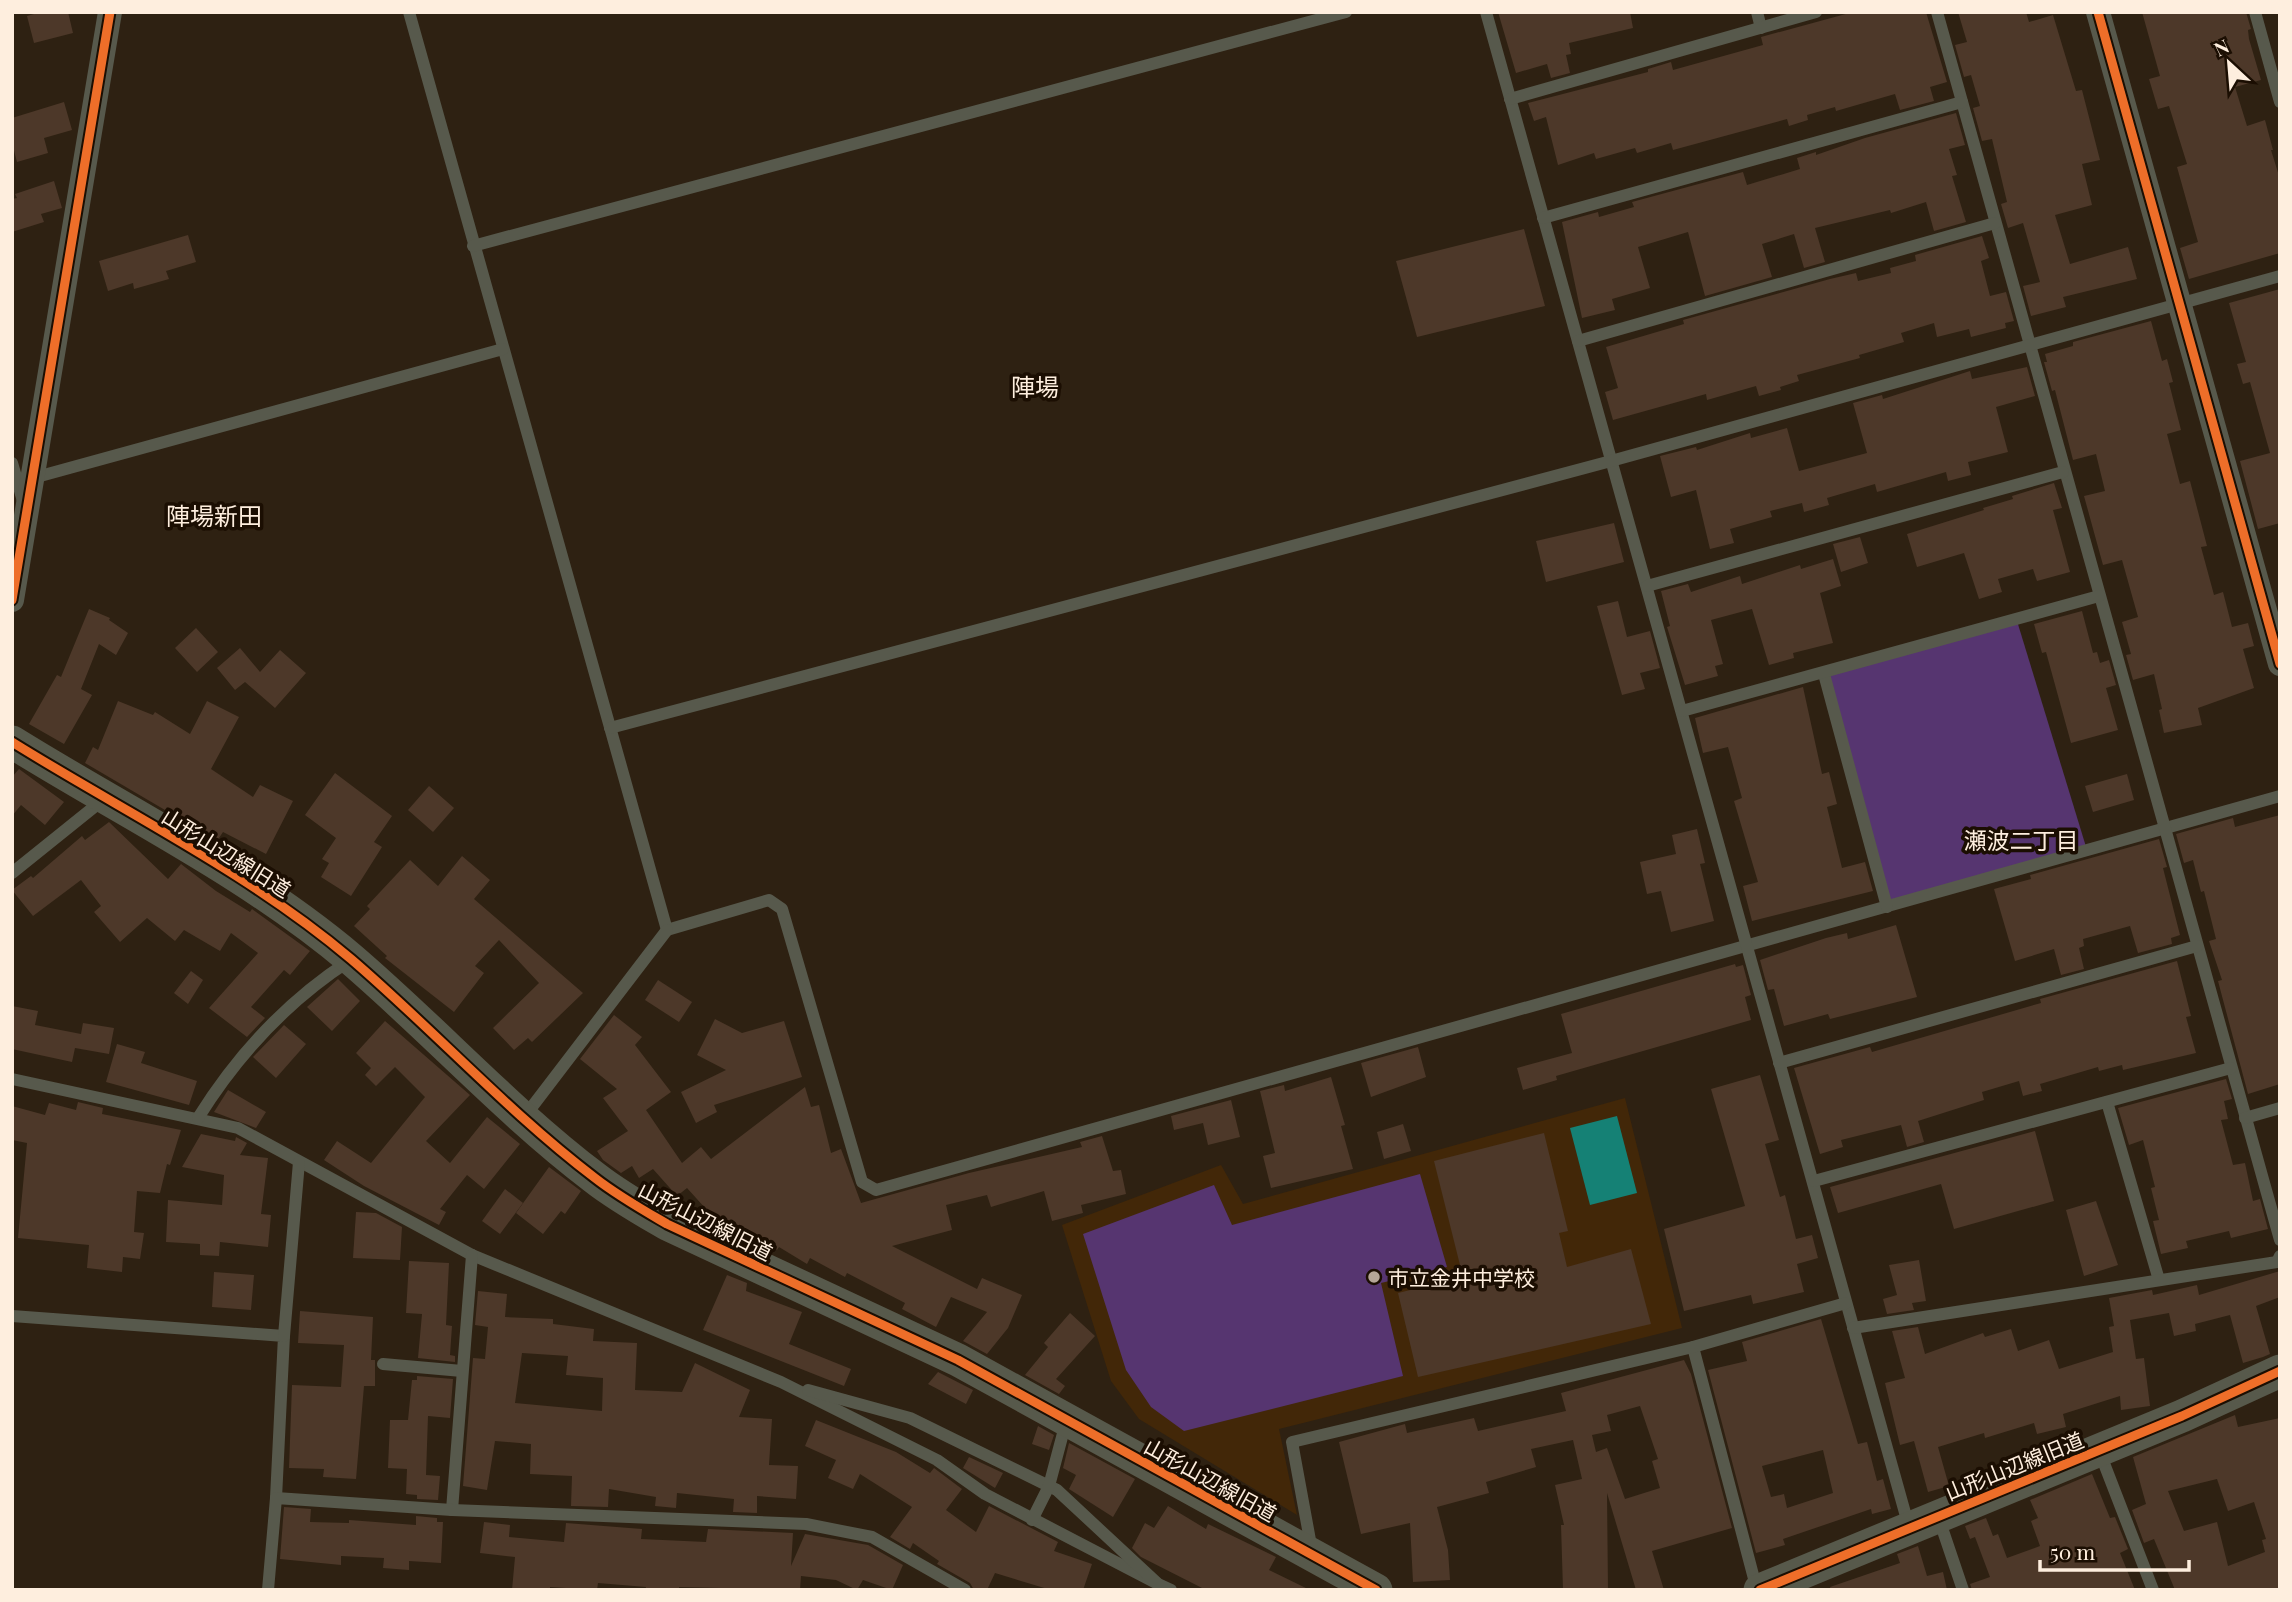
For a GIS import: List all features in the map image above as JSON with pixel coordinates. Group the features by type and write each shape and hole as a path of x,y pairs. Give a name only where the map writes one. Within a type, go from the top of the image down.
{"street":[{"path":"12,600 28,519 110,12"},
{"path":"2098,12 2280,664"},
{"name":"山形山辺線旧道","path":"12,742 104,799 242,877 351,960 524,1118 596,1179 667,1224 958,1360 1376,1590"},
{"name":"山形山辺線旧道","path":"1759,1590 2280,1371"}],"lane":[{"path":"409,12 667,930"},
{"path":"473,246 1346,12"},
{"path":"1486,12 1853,1328 1923,1521 1963,1590"},
{"path":"1757,12 1761,28"},
{"path":"1510,99 1816,12"},
{"path":"1937,12 2063,472 2280,1241"},
{"path":"2255,12 2280,102"},
{"path":"1543,218 1962,102"},
{"path":"1578,341 1995,223"},
{"path":"610,728 1611,461 2280,276"},
{"path":"33,478 503,349"},
{"path":"12,463 28,519"},
{"path":"1647,586 2063,472"},
{"path":"1682,711 2099,596"},
{"path":"1824,674 1887,906"},
{"path":"524,1118 667,930 769,900 782,909 862,1182 876,1190 1747,948 2280,796"},
{"path":"12,873 104,799"},
{"path":"1779,1063 2197,946"},
{"path":"198,1118 225,1075 272,1021 310,986 351,960"},
{"path":"1814,1181 2231,1068"},
{"path":"12,1079 238,1128 472,1255 781,1382 937,1460 985,1494 1031,1520 1110,1557 1171,1590"},
{"path":"2107,1102 2159,1280"},
{"path":"2245,1118 2280,1108"},
{"path":"268,1590 276,1498 284,1336 299,1161"},
{"path":"452,1510 472,1255"},
{"path":"1853,1328 2277,1262 2280,1256"},
{"path":"1313,1557 1292,1442 1693,1347 1846,1303"},
{"path":"12,1316 284,1336"},
{"path":"1693,1347 1759,1590"},
{"path":"383,1364 462,1371"},
{"path":"781,1382 910,1418 1049,1486 1158,1584"},
{"path":"1031,1520 1049,1486 1067,1418"},
{"path":"2098,1449 2153,1590"},
{"path":"276,1498 452,1510 806,1524 872,1537 965,1590"}],"shaded area":[{"path":"2017,621 2087,850 1887,907 1824,674"},
{"name":"市立金井中学校","path":"1625,1098 1682,1328 1279,1429 1297,1515 1139,1419 1111,1381 1062,1225 1221,1165 1243,1204"},
{"path":"1420,1174 1447,1267 1381,1283 1403,1376 1184,1431 1151,1407 1126,1370 1083,1234 1214,1185 1232,1225"}],"water":[{"path":"1617,1116 1637,1193 1590,1205 1570,1128"}],"building":[{"path":"41,12 68,12 73,33 34,43 27,16"},
{"path":"1498,12 1630,12 1633,28 1569,43 1571,54 1566,55 1570,73 1551,78 1547,64 1516,73"},
{"path":"1853,12 1926,12 1947,82 1930,87 1934,101 1900,110 1895,94 1836,111 1835,107 1807,115 1808,120 1789,126 1787,119 1673,150 1671,143 1637,153 1635,148 1596,159 1594,153 1558,165 1546,117 1534,121 1528,103 1648,72 1648,69 1671,62 1673,70 1763,45 1761,37"},
{"path":"1958,12 2026,12 2029,22 2053,15 2076,91 2082,90 2100,160 2082,164 2092,205 2055,215 2070,264 2128,247 2137,279 2063,297 2066,307 2031,316 2023,286 2040,282 2023,223 2008,228 2001,204 2007,202 1992,139 1982,141 1973,108 1980,106 1971,75 1964,77 1955,45 1967,42"},
{"path":"2142,12 2246,12 2251,29 2248,30 2249,39 2261,80 2235,87 2247,126 2265,120 2280,179 2280,253 2189,279 2180,248 2198,242 2177,167 2187,164 2169,106 2158,109 2149,79 2160,76"},
{"path":"64,102 72,130 44,138 48,153 17,162 12,143 12,118"},
{"path":"1956,113 1965,145 1949,149 1957,175 1952,176 1966,222 1934,231 1926,202 1891,213 1890,210 1815,228 1825,262 1804,268 1794,234 1762,244 1772,277 1705,296 1688,232 1638,247 1650,288 1612,299 1615,310 1582,318 1562,222 1598,212 1599,217 1634,207 1632,202 1743,172 1747,185 1800,169 1797,158 1816,152 1816,155 1865,138"},
{"path":"54,181 62,208 41,214 44,222 12,232 12,199 17,198 15,194"},
{"path":"1524,229 1545,306 1417,337 1396,261"},
{"path":"188,235 196,262 166,271 169,279 134,289 133,283 108,291 99,261"},
{"path":"1982,236 1989,258 1981,261 1990,296 2006,292 2014,321 2005,323 2006,328 1971,337 1969,329 1937,337 1934,323 1901,333 1904,342 1859,355 1860,358 1797,375 1799,381 1780,387 1781,390 1759,396 1756,386 1707,400 1706,394 1613,420 1605,392 1618,388 1606,347 1684,324 1683,320 1830,279 1856,273 1858,281 1891,273 1890,268 1916,261 1915,255"},
{"path":"2280,289 2280,523 2258,529 2240,461 2270,453 2250,382 2243,384 2237,364 2246,362 2229,303"},
{"path":"2151,321 2162,361 2167,359 2173,382 2169,383 2181,430 2167,434 2180,484 2190,481 2207,546 2201,547 2214,595 2223,592 2232,627 2248,623 2254,646 2243,649 2254,688 2198,708 2202,725 2164,733 2154,674 2133,680 2126,655 2131,654 2122,622 2138,617 2122,560 2103,565 2084,496 2105,491 2096,454 2073,460 2055,390 2052,391 2044,362 2047,362 2045,354 2073,346 2073,342"},
{"path":"2027,367 2035,396 1996,407 2008,452 1968,462 1971,475 1948,481 1946,472 1877,492 1875,484 1827,498 1829,505 1804,512 1802,503 1770,511 1772,517 1730,529 1734,543 1710,549 1696,490 1671,497 1660,456 1696,447 1697,450 1750,433 1751,438 1787,428 1799,471 1867,453 1853,403 1882,395 1883,399 1970,371 1972,379"},
{"path":"2054,483 2062,508 2053,510 2070,572 2037,581 2033,569 1998,579 2002,592 1979,599 1964,553 1917,567 1907,534 1984,510 1983,508 2013,499 2012,496"},
{"path":"1614,523 1624,562 1546,582 1536,541"},
{"path":"1860,537 1868,563 1841,572 1833,544"},
{"path":"1833,559 1841,586 1820,593 1833,643 1793,653 1794,658 1769,665 1752,609 1711,620 1723,664 1715,666 1718,676 1685,685 1667,627 1670,626 1661,591 1688,584 1691,592 1740,576 1742,584 1800,565 1801,569"},
{"path":"1618,601 1627,637 1650,631 1660,668 1640,673 1645,689 1622,695 1597,606"},
{"path":"89,609 110,618 109,620 128,633 116,655 99,644 81,689 92,695 64,744 29,724 57,675 61,677"},
{"path":"2082,611 2093,653 2097,652 2100,663 2109,660 2116,685 2106,688 2118,730 2071,743 2046,652 2042,653 2034,624"},
{"path":"196,628 218,652 197,672 175,648"},
{"path":"240,648 260,672 280,650 306,673 275,708 245,682 235,690 217,668"},
{"path":"1803,687 1822,774 1829,772 1837,804 1827,807 1842,868 1865,862 1873,891 1752,921 1743,886 1758,882 1734,801 1742,798 1728,747 1703,753 1695,718"},
{"path":"118,701 153,715 155,712 190,734 207,701 239,717 211,769 253,797 260,785 293,801 266,854 223,832 217,841 167,807 165,810 85,763 93,747 98,750"},
{"path":"19,769 64,802 45,825 21,805 12,816 12,777"},
{"path":"335,773 392,816 374,842 382,847 351,896 321,877 329,863 322,859 336,838 305,815"},
{"path":"2127,774 2134,800 2093,812 2085,786"},
{"path":"429,786 454,808 433,832 408,810"},
{"path":"2280,815 2280,1084 2248,1094 2218,981 2222,980 2209,941 2216,939 2204,891 2201,892 2193,860 2184,863 2176,834 2233,818 2235,827"},
{"path":"109,822 168,879 181,864 216,891 250,912 252,909 310,951 290,975 284,970 251,1007 265,1018 247,1037 209,1008 258,953 231,933 220,951 184,930 175,941 147,918 120,942 94,912 101,906 81,880 33,916 12,890 31,876 33,878 82,836 85,840"},
{"path":"1697,829 1705,863 1700,864 1714,921 1671,932 1661,891 1647,894 1640,862 1676,854 1672,835"},
{"path":"2159,839 2167,867 2163,868 2180,935 2171,938 2172,944 2138,953 2130,926 2083,939 2084,946 2079,948 2084,969 2061,975 2054,949 2015,961 1994,889 2031,879 2030,875"},
{"path":"462,856 490,880 474,899 583,993 532,1042 528,1038 514,1050 493,1028 539,983 499,940 475,966 484,973 454,1012 385,958 387,956 354,926 370,909 367,906 410,860 438,886"},
{"path":"1896,925 1917,997 1830,1019 1828,1014 1784,1026 1774,989 1768,990 1760,960 1826,938 1847,933 1848,939"},
{"path":"2177,961 2191,1016 2186,1017 2196,1053 2123,1070 2122,1065 2099,1071 2098,1067 2040,1084 2042,1091 2023,1096 2019,1081 1982,1092 1984,1100 1918,1121 1924,1142 1907,1147 1901,1125 1841,1140 1843,1147 1820,1154 1794,1068 1870,1047 1872,1052 2041,1003 2040,999"},
{"path":"1735,964 1736,967 1743,965 1751,995 1745,997 1751,1020 1556,1076 1557,1080 1523,1090 1517,1068 1572,1053 1561,1014"},
{"path":"191,971 203,980 188,1004 174,993"},
{"path":"338,979 360,1001 332,1031 307,1007"},
{"path":"658,980 692,1002 679,1022 645,1000"},
{"path":"12,1006 38,1011 35,1025 81,1034 83,1023 114,1028 109,1054 75,1048 72,1062 12,1049"},
{"path":"614,1015 642,1037 635,1045 671,1092 646,1110 682,1163 701,1147 711,1159 805,1087 811,1107 819,1105 831,1153 841,1149 861,1203 969,1173 1082,1147 1080,1142 1102,1136 1113,1171 1121,1170 1126,1194 1081,1205 1083,1213 1052,1221 1044,1191 991,1207 987,1195 946,1205 952,1230 892,1246 977,1289 982,1278 1022,1295 1008,1328 987,1354 963,1341 987,1312 951,1297 936,1327 902,1309 905,1303 847,1273 845,1277 810,1258 807,1264 779,1247 777,1250 745,1228 736,1235 724,1229 687,1188 677,1196 653,1169 639,1178 632,1166 621,1173 603,1160 597,1151 628,1131 603,1098 617,1089 580,1059"},
{"path":"715,1019 742,1033 784,1021 802,1077 714,1105 717,1112 696,1123 681,1092 726,1070 697,1055"},
{"path":"385,1021 470,1095 426,1141 450,1163 487,1117 520,1144 484,1189 467,1175 440,1209 446,1212 439,1225 364,1186 324,1160 337,1141 371,1163 425,1097 395,1067 376,1086 365,1075 371,1068 356,1053"},
{"path":"284,1025 306,1044 276,1078 253,1057"},
{"path":"117,1044 145,1052 141,1063 197,1081 189,1105 106,1082"},
{"path":"1418,1047 1426,1077 1371,1097 1361,1063"},
{"path":"1760,1075 1779,1140 1765,1144 1780,1197 1785,1195 1796,1239 1812,1235 1818,1258 1797,1264 1804,1292 1753,1304 1751,1295 1684,1311 1664,1229 1745,1206 1711,1089"},
{"path":"1331,1077 1345,1125 1341,1126 1353,1169 1271,1188 1263,1156 1275,1153 1260,1091 1284,1085 1285,1091"},
{"path":"2226,1079 2232,1099 2224,1101 2228,1119 2221,1120 2233,1165 2245,1163 2253,1201 2260,1199 2268,1229 2231,1238 2229,1231 2186,1241 2188,1248 2161,1254 2153,1221 2159,1220 2151,1188 2155,1187 2143,1140 2129,1145 2118,1108"},
{"path":"228,1090 266,1112 256,1128 214,1112"},
{"path":"1231,1100 1240,1137 1208,1145 1203,1123 1174,1130 1171,1116"},
{"path":"78,1102 103,1108 102,1114 181,1130 170,1165 167,1164 160,1193 137,1191 134,1232 144,1233 140,1259 123,1257 122,1272 87,1268 89,1245 18,1238 27,1143 12,1140 12,1106 45,1115 49,1103 76,1110"},
{"path":"1403,1124 1411,1151 1384,1159 1377,1132"},
{"path":"2035,1131 2054,1201 1954,1229 1941,1184 1838,1213 1830,1187"},
{"path":"1544,1133 1568,1231 1559,1233 1567,1267 1631,1249 1651,1324 1418,1377 1398,1293 1463,1277 1434,1161"},
{"path":"201,1134 235,1141 236,1137 247,1143 240,1155 268,1158 261,1214 271,1215 268,1247 220,1242 219,1256 200,1255 200,1244 166,1242 168,1200 222,1205 224,1175 182,1167"},
{"path":"549,1167 581,1191 565,1214 561,1211 543,1234 516,1213"},
{"path":"505,1189 523,1203 500,1234 482,1221"},
{"path":"2096,1201 2118,1265 2084,1276 2066,1210"},
{"path":"356,1212 376,1213 402,1227 400,1260 353,1258"},
{"path":"1919,1260 1926,1301 1912,1303 1914,1310 1887,1314 1883,1299 1897,1295 1889,1265"},
{"path":"409,1261 449,1263 446,1325 452,1326 450,1355 455,1356 455,1362 418,1358 422,1314 406,1313"},
{"path":"2280,1271 2280,1297 2256,1306 2270,1354 2243,1363 2230,1315 2195,1324 2196,1331 2174,1336 2169,1313 2130,1320 2136,1359 2144,1358 2150,1406 2121,1410 2120,1396 2063,1414 2066,1427 2037,1434 2034,1423 1985,1438 1984,1433 1938,1447 1949,1486 1928,1492 1914,1441 1900,1445 1885,1383 1905,1378 1892,1331 1918,1327 1925,1354 1983,1333 1985,1337 2011,1329 2018,1351 2049,1340 2059,1369 2113,1352 2109,1327 2114,1326 2109,1298 2152,1290 2153,1295 2197,1285 2199,1295"},
{"path":"214,1272 254,1275 251,1310 212,1307"},
{"path":"727,1275 747,1283 746,1291 802,1312 789,1344 851,1369 844,1386 703,1330"},
{"path":"478,1291 507,1294 505,1317 553,1319 553,1324 594,1329 593,1341 637,1343 635,1390 682,1392 695,1363 750,1390 739,1417 772,1419 769,1465 798,1466 796,1499 757,1496 757,1513 733,1512 734,1499 677,1493 676,1508 655,1506 656,1497 609,1489 608,1507 571,1506 572,1476 530,1474 531,1444 495,1441 487,1490 463,1486 473,1358 485,1359 488,1327 475,1325","holes":["522,1353 568,1356 566,1375 603,1378 602,1411 515,1403"]},
{"path":"300,1311 373,1317 371,1360 375,1360 375,1386 364,1386 356,1479 323,1477 324,1469 289,1468 292,1385 341,1387 344,1345 298,1343"},
{"path":"1070,1313 1095,1336 1056,1379 1065,1386 1059,1394 1025,1375 1048,1347 1044,1343"},
{"path":"1821,1319 1858,1444 1867,1442 1877,1481 1883,1479 1891,1509 1872,1514 1871,1509 1783,1539 1785,1545 1756,1553 1708,1370 1747,1361 1742,1342","holes":["1823,1450 1833,1493 1787,1508 1784,1494 1771,1497 1762,1466"]},
{"path":"1684,1360 1691,1374 1732,1528 1652,1551 1664,1590 1636,1590 1607,1493 1608,1590 1563,1590 1561,1525 1564,1525 1555,1485 1582,1479 1573,1440 1531,1449 1536,1467 1486,1482 1489,1493 1437,1507 1448,1550 1450,1580 1413,1582 1410,1523 1361,1534 1339,1442 1405,1424 1407,1433 1474,1418 1478,1431 1566,1411 1561,1393","holes":["1640,1406 1658,1459 1652,1461 1660,1488 1625,1499 1607,1448 1596,1452 1592,1435 1611,1431 1607,1415"]},
{"path":"938,1372 973,1390 966,1404 928,1384"},
{"path":"417,1376 453,1379 450,1418 428,1416 426,1475 440,1476 438,1500 417,1499 417,1495 406,1494 407,1469 388,1468 390,1420 408,1420 412,1380 417,1380"},
{"path":"2235,1415 2238,1427 2280,1418 2280,1590 2175,1590 2154,1539 2144,1543 2132,1510 2146,1504 2133,1457","holes":["2217,1479 2228,1511 2254,1502 2266,1539 2262,1540 2265,1552 2228,1566 2217,1522 2184,1531 2168,1491"]},
{"path":"816,1420 896,1452 930,1473 934,1468 962,1489 946,1510 976,1532 989,1506 1058,1542 1054,1551 1092,1564 1083,1590 1051,1590 995,1573 987,1590 974,1590 970,1583 937,1564 939,1561 913,1543 910,1549 890,1537 912,1507 860,1474 853,1489 828,1478 836,1460 805,1446"},
{"path":"1038,1426 1054,1435 1049,1450 1032,1444"},
{"path":"1069,1443 1135,1479 1113,1517 1069,1489 1076,1475 1063,1468"},
{"path":"969,1457 1003,1473 995,1488 963,1468"},
{"path":"2092,1474 2110,1518 2115,1517 2128,1549 2120,1553 2135,1590 1972,1590 1970,1584 1990,1577 1975,1537 1970,1539 1965,1526 1986,1518 1993,1536 1998,1534 2007,1558 2040,1546 2031,1521 2038,1518 2030,1500"},
{"path":"1168,1506 1206,1529 1208,1524 1276,1557 1269,1570 1310,1590 1206,1590 1141,1557 1132,1548 1145,1523 1154,1528"},
{"path":"284,1507 311,1509 310,1522 349,1523 349,1520 416,1525 416,1516 437,1518 437,1522 443,1522 441,1563 409,1561 409,1570 383,1568 384,1558 341,1556 341,1565 280,1559"},
{"path":"484,1522 510,1525 509,1537 564,1542 566,1523 642,1529 641,1539 706,1542 708,1529 793,1533 791,1566 805,1534 868,1545 903,1565 892,1590 863,1580 857,1590 836,1580 801,1576 800,1590 679,1587 679,1590 645,1590 646,1587 598,1583 597,1590 550,1587 550,1590 512,1590 515,1557 480,1553"},
{"path":"1918,1546 1927,1576 1943,1572 1947,1590 1831,1590 1830,1587 1900,1563 1897,1554"}],"cycle path":[{"path":"12,600 110,12"},
{"path":"2098,12 2280,664"},
{"path":"12,742 186,844 271,898 312,928 382,986 563,1153 631,1203 667,1224 958,1360 1376,1590"},
{"path":"1760,1590 2182,1416 2280,1371"}],"place":[{"name":"市立金井中学校","path":"1374,1277"}],"district":[{"name":"陣場","path":"1035,386"},
{"name":"陣場新田","path":"214,515"},
{"name":"瀬波二丁目","path":"2021,839"}]}
